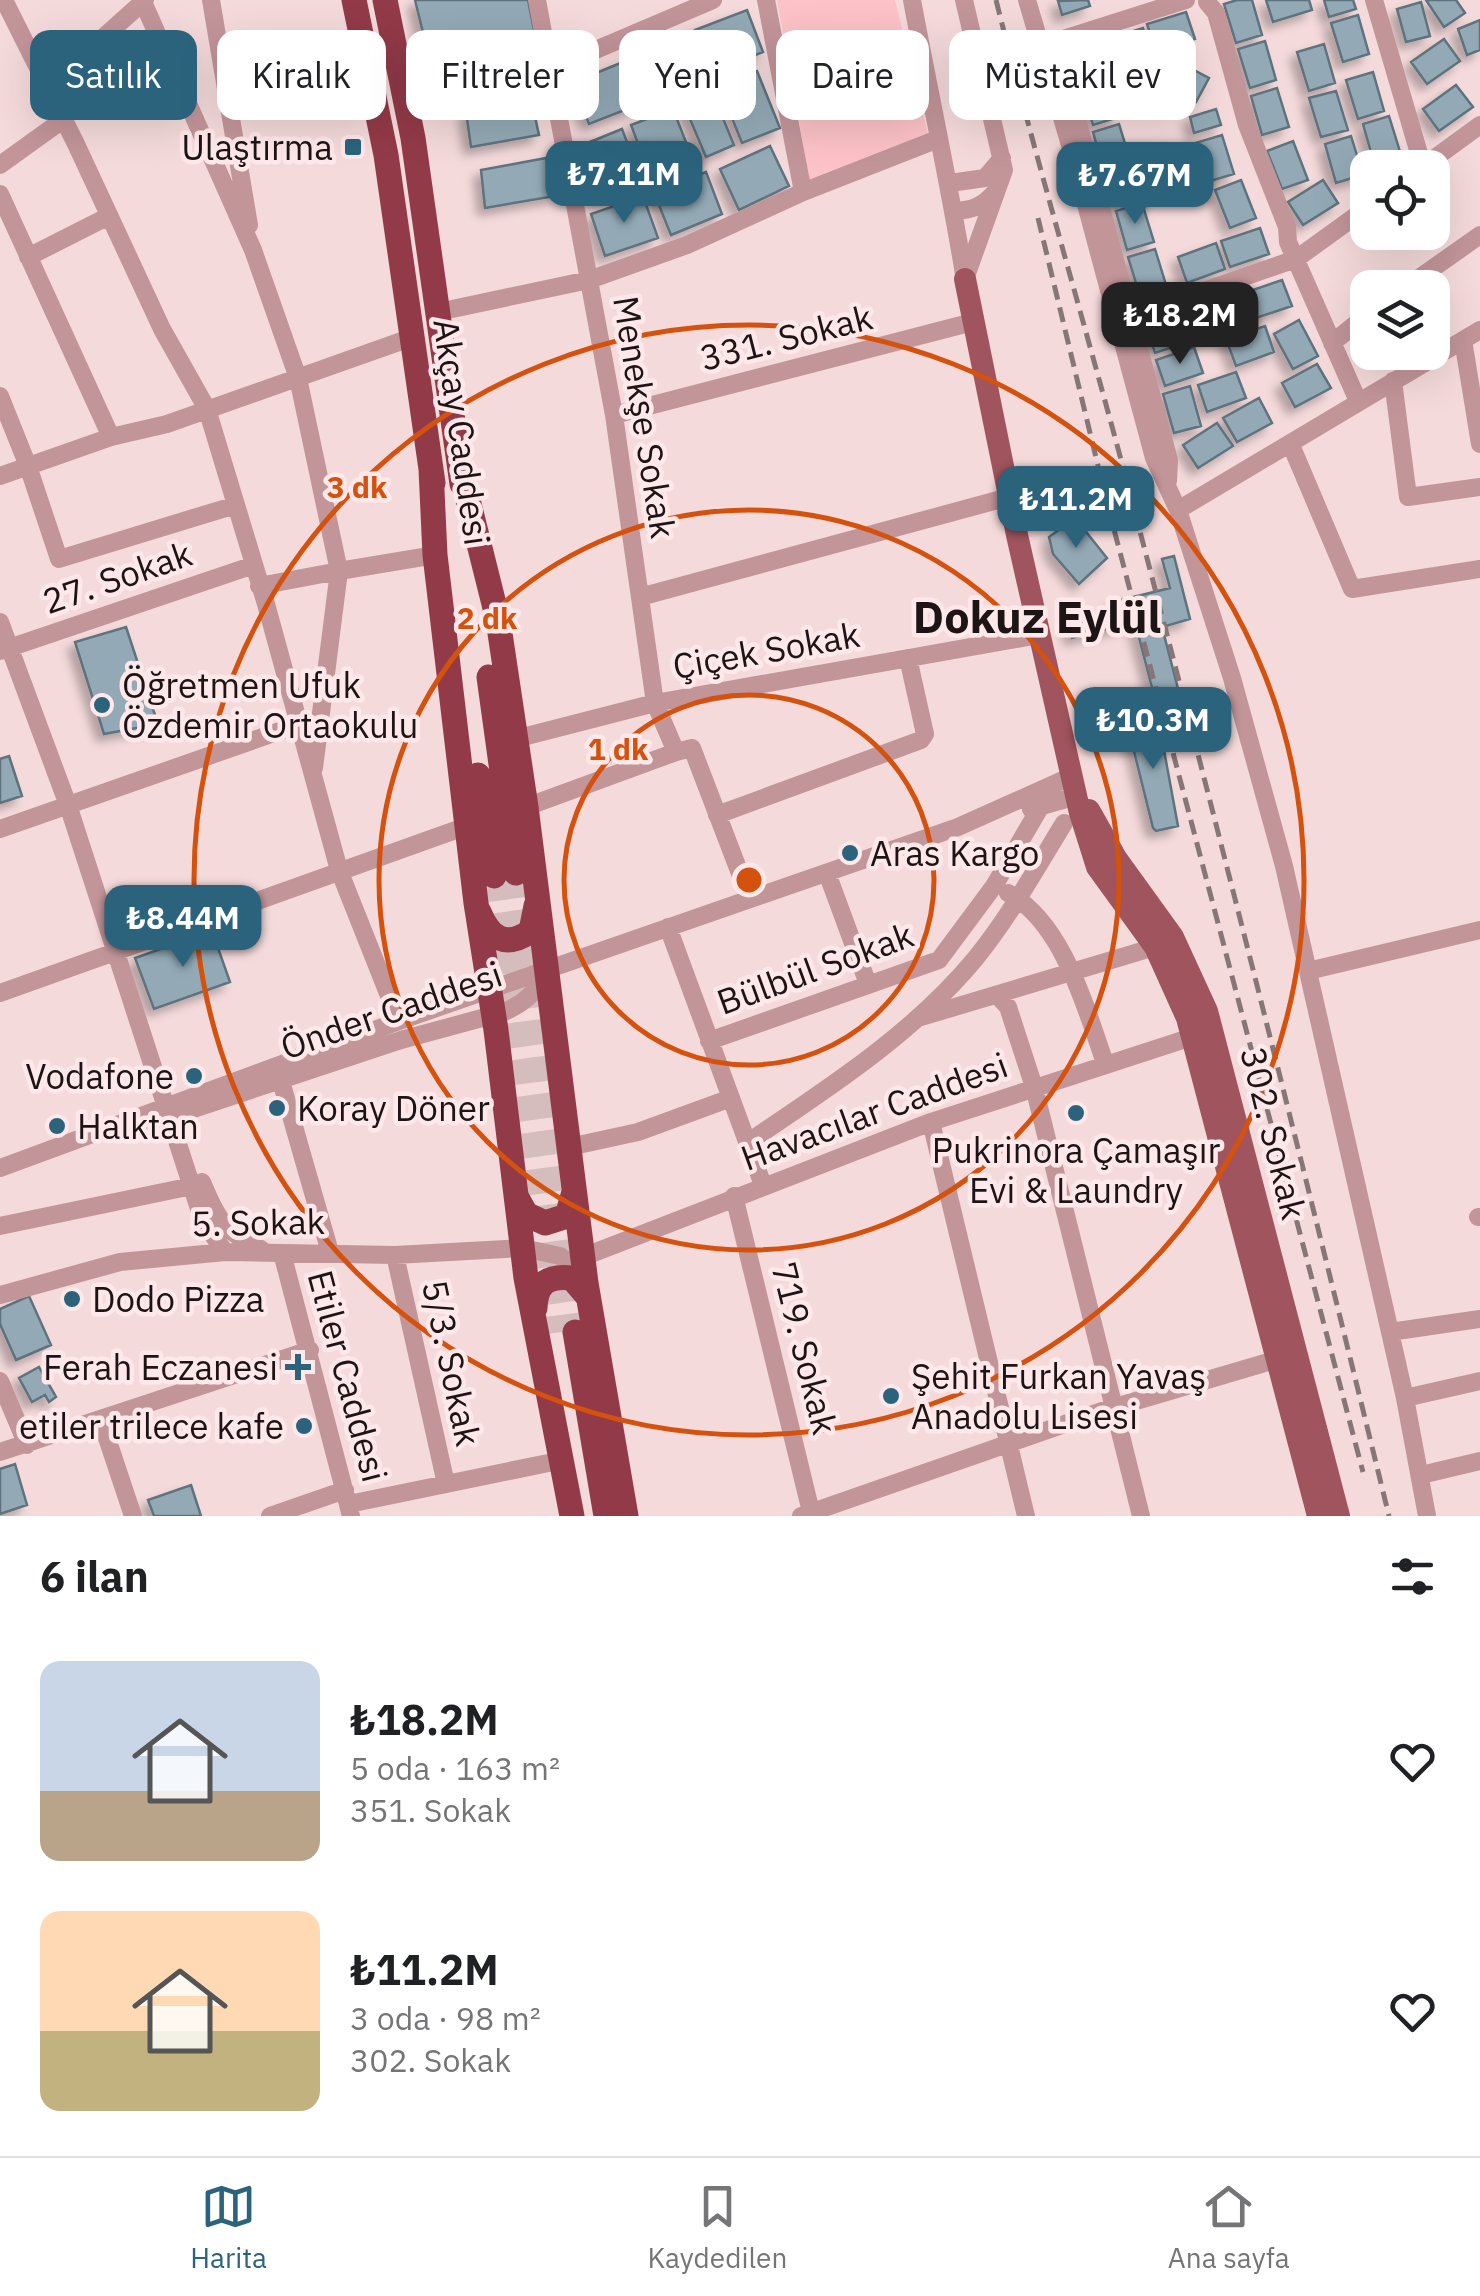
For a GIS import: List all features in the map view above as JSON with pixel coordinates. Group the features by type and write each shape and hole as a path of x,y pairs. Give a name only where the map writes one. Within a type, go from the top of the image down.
{"highway":[{"name":"Akçay Caddesi","path":"354,0 386,155 431,469 505,874 460,468 413,138 386,0"},
{"path":"460,468 498,620 526,807 585,1277 626,1516"},
{"path":"431,469 435,556 522,1248 554,1327 606,1516"},
{"path":"476,902 488,930 506,940 518,940 531,931 538,899"},
{"path":"516,1196 526,1214 545,1223 567,1216 575,1191"},
{"path":"585,1277 551,1278 542,1283 536,1294 554,1327 585,1516"},
{"path":"554,1327 563,1460 572,1516"}],"main road":[{"name":"302. Sokak","path":"966,279 1039,635 1097,867 1154,948 1187,1018 1286,1357 1339,1516"},
{"name":"302. Sokak","path":"1075,786 1173,937 1206,1011 1286,1357 1318,1516"}],"street":[{"path":"4,0 30,51"},
{"path":"211,0 254,250"},
{"name":"Menekşe Sokak","path":"537,0 543,30"},
{"path":"766,0 803,192"},
{"path":"912,0 966,279"},
{"path":"964,0 1002,158 1002,184 966,279"},
{"path":"1027,0 1036,30"},
{"path":"1100,30 1186,0"},
{"path":"1374,0 1417,150"},
{"path":"112,30 144,1 254,250 298,378 339,571 313,775"},
{"path":"1206,1 1216,14 1247,125 1292,250 1358,401"},
{"path":"599,47 704,2"},
{"path":"0,165 63,120"},
{"path":"64,120 162,330 207,409 339,870 399,1020"},
{"name":"Menekşe Sokak","path":"559,120 614,415 655,703"},
{"path":"1063,120 1124,319 1154,458 1178,510 1232,678 1284,866 1390,1332 1427,1516"},
{"path":"1445,150 1480,125"},
{"path":"438,312 590,280 686,245 803,192 938,139"},
{"path":"950,183 986,178 1002,158"},
{"path":"956,221 985,203 1002,184"},
{"path":"0,194 110,437"},
{"path":"28,257 109,216"},
{"path":"1124,319 1292,250 1350,217"},
{"path":"956,221 984,226"},
{"path":"1432,270 1480,236"},
{"name":"331. Sokak","path":"614,415 974,322"},
{"path":"1332,342 1350,328"},
{"path":"1178,510 1472,335 1480,444"},
{"path":"0,476 110,437 167,424 413,337"},
{"path":"1393,380 1408,498 1480,487"},
{"path":"0,396 58,559 236,506"},
{"path":"1290,445 1352,588 1480,568"},
{"path":"640,597 1009,497"},
{"path":"260,586 435,556"},
{"name":"27. Sokak","path":"5,649 254,565"},
{"path":"0,622 5,649 68,805 173,1112 216,1217 235,1236 276,1253"},
{"name":"Çiçek Sokak","path":"676,752 655,703 1039,635"},
{"path":"718,815 920,740 925,734 908,658"},
{"path":"515,739 655,703"},
{"path":"0,829 297,725"},
{"path":"526,807 692,748 749,897"},
{"name":"Önder Caddesi","path":"958,828 1045,805 1075,786"},
{"name":"Önder Caddesi","path":"173,1112 399,1020 490,1001 520,1005 536,990 547,971 749,897 1075,786"},
{"path":"1045,805 1097,867"},
{"name":"Bülbül Sokak","path":"709,1040 938,960 994,886 1045,805"},
{"path":"747,1143 835,1084 918,1018 974,960 1018,899 1064,823"},
{"path":"0,992 468,826"},
{"path":"827,873 868,984"},
{"path":"994,886 1018,899 1039,920 1072,971 1105,1063"},
{"path":"668,927 763,1185"},
{"path":"1308,971 1480,930"},
{"path":"918,1018 1154,948"},
{"path":"490,1001 547,971"},
{"path":"996,995 1008,1007 1034,1087 1141,1516"},
{"name":"Önder Caddesi","path":"0,1168 281,1081 401,1040 490,1001"},
{"name":"Havacılar Caddesi","path":"585,1277 734,1196 932,1122 1192,1037"},
{"path":"281,1081 330,1252"},
{"path":"570,1147 638,1132 731,1098"},
{"path":"173,1112 204,1221 225,1252"},
{"path":"932,1122 1026,1516"},
{"path":"0,1226 192,1186"},
{"name":"719. Sokak","path":"734,1196 808,1515"},
{"path":"522,1248 560,1256 585,1277"},
{"name":"5. Sokak","path":"0,1295 120,1262 225,1252 395,1255 522,1248"},
{"name":"Etiler Caddesi","path":"276,1253 310,1350 348,1503"},
{"name":"5/3. Sokak","path":"395,1255 446,1484"},
{"path":"1390,1332 1480,1319"},
{"path":"0,1452 310,1350"},
{"path":"808,1515 1112,1408 1286,1357"},
{"path":"0,1381 27,1445"},
{"path":"1404,1398 1480,1381"},
{"path":"101,1420 133,1516"},
{"path":"280,1515 563,1460"},
{"path":"1420,1475 1480,1460"}],"shaded area":[{"path":"777,0 895,0 902,30 782,30"},
{"path":"799,120 925,120 928,134 810,181"}],"building":[{"path":"415,0 528,0 534,30 422,30"},
{"path":"1088,0 1090,6 1062,15 1058,1"},
{"path":"1252,0 1262,35 1236,43 1224,4"},
{"path":"1266,0 1309,0 1312,10 1273,22"},
{"path":"1324,0 1353,0 1356,9 1329,17"},
{"path":"1426,0 1456,0 1465,13 1444,27"},
{"path":"1421,2 1430,36 1406,42 1397,9"},
{"path":"747,10 755,30 695,30"},
{"path":"1186,12 1192,30 1149,30 1147,24"},
{"path":"1358,15 1369,54 1343,62 1331,23"},
{"path":"1480,20 1480,50 1467,55 1458,29"},
{"path":"756,34 763,52 756,55"},
{"path":"1444,39 1460,61 1427,84 1411,62"},
{"path":"1265,41 1276,80 1250,88 1238,49"},
{"path":"1324,44 1335,83 1309,91 1297,52"},
{"path":"619,64 619,112 589,124 587,120 599,120 599,72"},
{"path":"756,71 780,128 742,143 733,120 756,120"},
{"path":"1196,71 1209,78 1196,102"},
{"path":"1373,72 1384,111 1358,119 1346,80"},
{"path":"1456,85 1473,107 1439,131 1423,109"},
{"path":"1277,88 1289,127 1262,135 1251,96"},
{"path":"1336,91 1348,130 1321,137 1309,98"},
{"path":"1216,109 1221,125 1194,133 1191,120 1196,120 1196,115"},
{"path":"1389,116 1399,150 1370,150 1363,124"},
{"path":"467,120 536,120 539,135 471,147"},
{"path":"644,120 677,120 693,160 650,176 631,125"},
{"path":"690,120 724,120 734,145 706,157"},
{"path":"1119,124 1131,163 1104,171 1093,132"},
{"path":"622,129 642,181 600,197 580,146"},
{"path":"1222,135 1234,174 1207,182 1195,143"},
{"path":"1351,136 1355,150 1350,150 1350,179 1336,183 1325,144"},
{"path":"1293,141 1308,180 1282,189 1267,151"},
{"path":"770,146 789,186 739,210 720,169"},
{"path":"546,158 555,196 485,208 481,170"},
{"path":"1147,168 1155,195 1115,206 1108,179"},
{"path":"706,172 722,214 671,235 654,193"},
{"path":"1241,180 1256,218 1230,228 1215,190"},
{"path":"1323,180 1338,203 1303,225 1288,202"},
{"path":"643,196 658,238 605,256 591,214"},
{"path":"1142,203 1154,242 1127,250 1116,211"},
{"path":"1260,228 1269,254 1230,267 1221,241"},
{"path":"1216,243 1225,269 1187,283 1178,257"},
{"path":"1155,249 1167,288 1140,296 1128,257"},
{"path":"1282,280 1292,306 1253,319 1244,293"},
{"path":"1229,299 1238,325 1199,338 1190,312"},
{"path":"1184,314 1194,340 1155,353 1146,327"},
{"path":"1299,320 1318,356 1293,369 1274,334"},
{"path":"1265,326 1274,352 1236,366 1226,339"},
{"path":"1194,347 1203,373 1165,386 1156,360"},
{"path":"1317,364 1331,388 1295,407 1282,383"},
{"path":"1236,372 1246,398 1207,412 1198,385"},
{"path":"1190,386 1201,426 1174,433 1163,394"},
{"path":"1259,398 1272,423 1237,442 1223,418"},
{"path":"1217,423 1233,446 1198,468 1183,445"},
{"path":"1075,518 1107,558 1079,584 1053,554 1049,537"},
{"path":"1174,556 1190,619 1162,627 1188,727 1164,734 1135,622 1072,638 1069,626 1116,614 1113,602 1170,588 1162,559"},
{"name":"Öğretmen Ufuk Özdemir Ortaokulu","path":"126,627 158,724 104,734 75,642"},
{"path":"1149,714 1154,735 1161,734 1178,826 1156,831 1126,719"},
{"path":"9,756 22,796 0,803 0,759"},
{"path":"212,931 230,982 154,1009 135,958"},
{"path":"29,1296 51,1345 16,1360 0,1324 0,1309"},
{"path":"39,1367 56,1397 49,1402 45,1395 32,1402 19,1378"},
{"path":"15,1464 27,1505 0,1514 0,1469"},
{"path":"191,1485 201,1516 154,1516 148,1500"}],"tunnel":[{"path":"516,873 575,1332"},
{"path":"494,876 554,1333"}],"railway":[{"path":"996,0 1165,628 1389,1516"},
{"path":"1038,218 1107,503 1363,1472"}],"place":[{"name":"Ulaştırma","path":"353,147"},
{"name":"Öğretmen Ufuk Özdemir Ortaokulu","path":"102,705"},
{"name":"Aras Kargo","path":"850,853"},
{"name":"Vodafone","path":"194,1076"},
{"name":"Koray Döner","path":"277,1108"},
{"name":"Pukrinora Çamaşır Evi & Laundry","path":"1076,1113"},
{"name":"Halktan","path":"57,1126"},
{"name":"Dodo Pizza","path":"72,1299"},
{"name":"Ferah Eczanesi","path":"298,1367"},
{"name":"Şehit Furkan Yavaş Anadolu Lisesi","path":"891,1396"},
{"name":"etiler trilece kafe","path":"304,1426"}],"district":[{"name":"Dokuz Eylül","path":"1037,616"}]}
